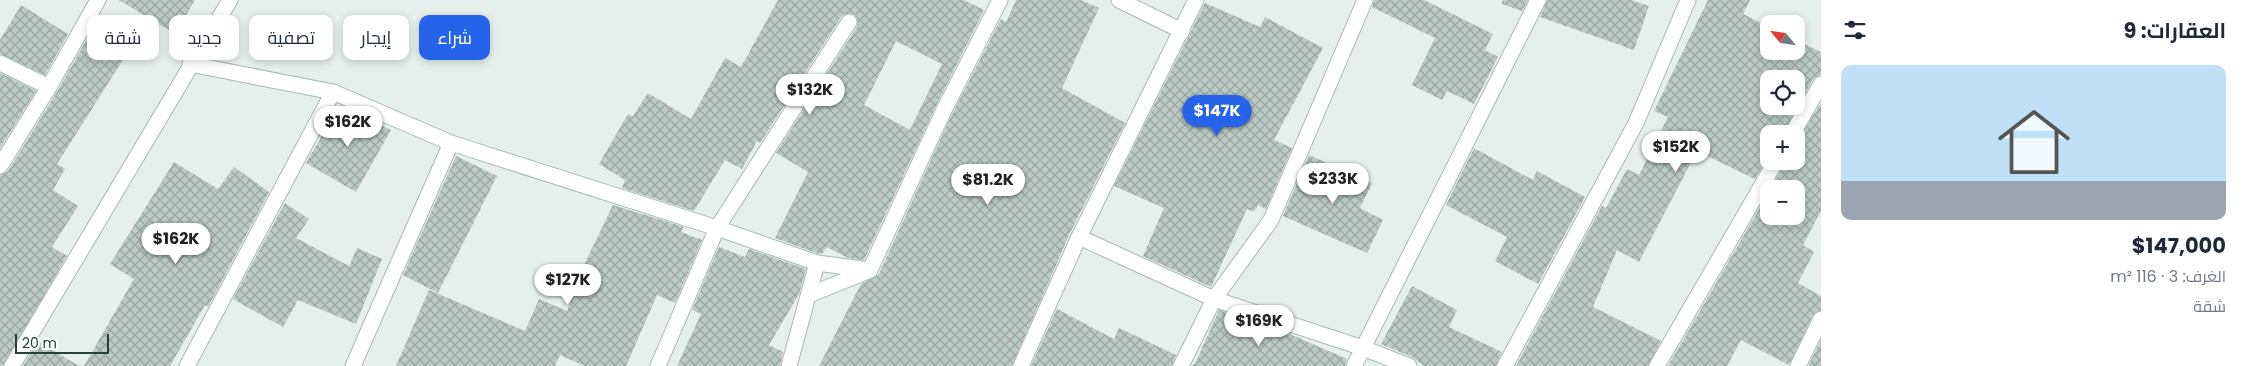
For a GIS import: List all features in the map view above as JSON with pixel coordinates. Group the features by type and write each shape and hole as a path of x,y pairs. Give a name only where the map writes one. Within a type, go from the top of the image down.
{"street":[{"path":"0,166 49,87 98,0"},
{"path":"12,366 190,64 230,0"},
{"path":"809,295 870,270 943,112 1000,0"},
{"path":"1120,0 1182,31"},
{"path":"1021,366 1079,237 1196,0"},
{"path":"1182,366 1214,299 1271,220 1366,0"},
{"path":"1354,366 1538,0"},
{"path":"1505,366 1636,123 1688,0"},
{"path":"658,366 717,228 849,22"},
{"path":"0,63 49,87"},
{"path":"190,64 333,92 451,143 717,228 817,263 870,270"},
{"path":"1797,125 1821,84"},
{"path":"187,366 333,92"},
{"path":"353,366 451,143"},
{"path":"1657,366 1771,170"},
{"path":"1079,237 1214,299 1363,348 1409,366"},
{"path":"789,366 817,263"},
{"path":"1798,366 1821,319"}],"building":[{"path":"119,0 195,0 186,15 169,15 169,30 159,24 159,15 144,15"},
{"path":"778,0 964,0 984,10 935,108 864,260 848,258 827,247 822,254 819,254 775,238 808,172 776,153 857,27 857,18 854,14 845,14 841,17 760,143 757,141 742,169 725,160 694,211 622,188 625,180 599,164 628,114 633,116 648,93 691,119 725,58 741,67","holes":["896,41 942,64 910,130 864,105"]},
{"path":"1016,0 1081,0 1099,8 1062,88 1125,123 1070,233 1012,366 819,366 861,284 879,274 951,116 1001,19 1006,22"},
{"path":"1374,0 1424,0 1493,34 1485,50 1498,57 1474,104 1447,91 1442,100 1412,85 1435,38 1372,7"},
{"path":"1502,0 1528,0 1522,11 1502,4"},
{"path":"1547,0 1631,0 1649,6 1634,50 1540,17"},
{"path":"1708,0 1750,0 1743,14 1760,22 1760,60 1805,60 1805,44 1821,52 1821,75 1813,79 1805,94 1805,70 1760,70 1760,115 1793,115 1788,125 1760,125 1760,170 1755,179 1697,151 1639,262 1617,250 1593,307 1661,341 1648,366 1516,366 1602,206 1606,208 1627,169 1639,175 1668,117 1654,111"},
{"path":"1205,3 1260,27 1265,17 1323,48 1274,140 1292,148 1266,209 1258,205 1254,212 1247,209 1211,287 1143,256 1164,208 1114,186"},
{"path":"21,5 68,34 45,75 0,54 0,40"},
{"path":"87,39 87,60 123,60 57,164 65,169 53,190 78,206 52,247 67,256 3,366 0,366 0,175 8,171 57,92"},
{"path":"0,73 36,91 0,148"},
{"path":"1821,103 1821,211 1803,245 1814,252 1798,283 1821,296 1821,310 1813,315 1789,365 1741,340 1727,366 1668,366 1760,208 1760,225 1805,225 1805,180 1776,180 1780,170 1805,170 1805,128"},
{"path":"340,105 391,130 356,192 306,163"},
{"path":"1474,148 1533,180 1537,171 1585,197 1538,284 1495,261 1507,237 1446,205"},
{"path":"1309,155 1372,183 1360,208 1383,220 1367,253 1283,216"},
{"path":"456,156 497,176 438,293 403,275"},
{"path":"174,162 218,189 234,167 269,192 208,307 205,305 170,366 84,366 134,279 110,264"},
{"path":"285,203 309,219 296,238 349,266 357,248 382,259 356,324 298,300 283,327 233,299"},
{"path":"613,205 684,227 681,232 702,240 675,303 657,295 626,366 584,366 560,355 555,366 396,366 429,290 525,331 539,299 567,311 583,267"},
{"path":"719,247 745,257 749,249 806,269 799,294 769,345 783,352 780,366 677,366 701,314 692,310"},
{"path":"1412,286 1457,310 1449,327 1502,352 1496,366 1424,366 1412,357 1381,344"},
{"path":"1057,309 1114,339 1119,328 1176,355 1172,366 1031,366"},
{"path":"1219,310 1285,332 1347,359 1345,366 1191,366 1195,364"},
{"path":"1821,340 1821,366 1808,366"},
{"path":"38,341 79,366 23,366"}]}
